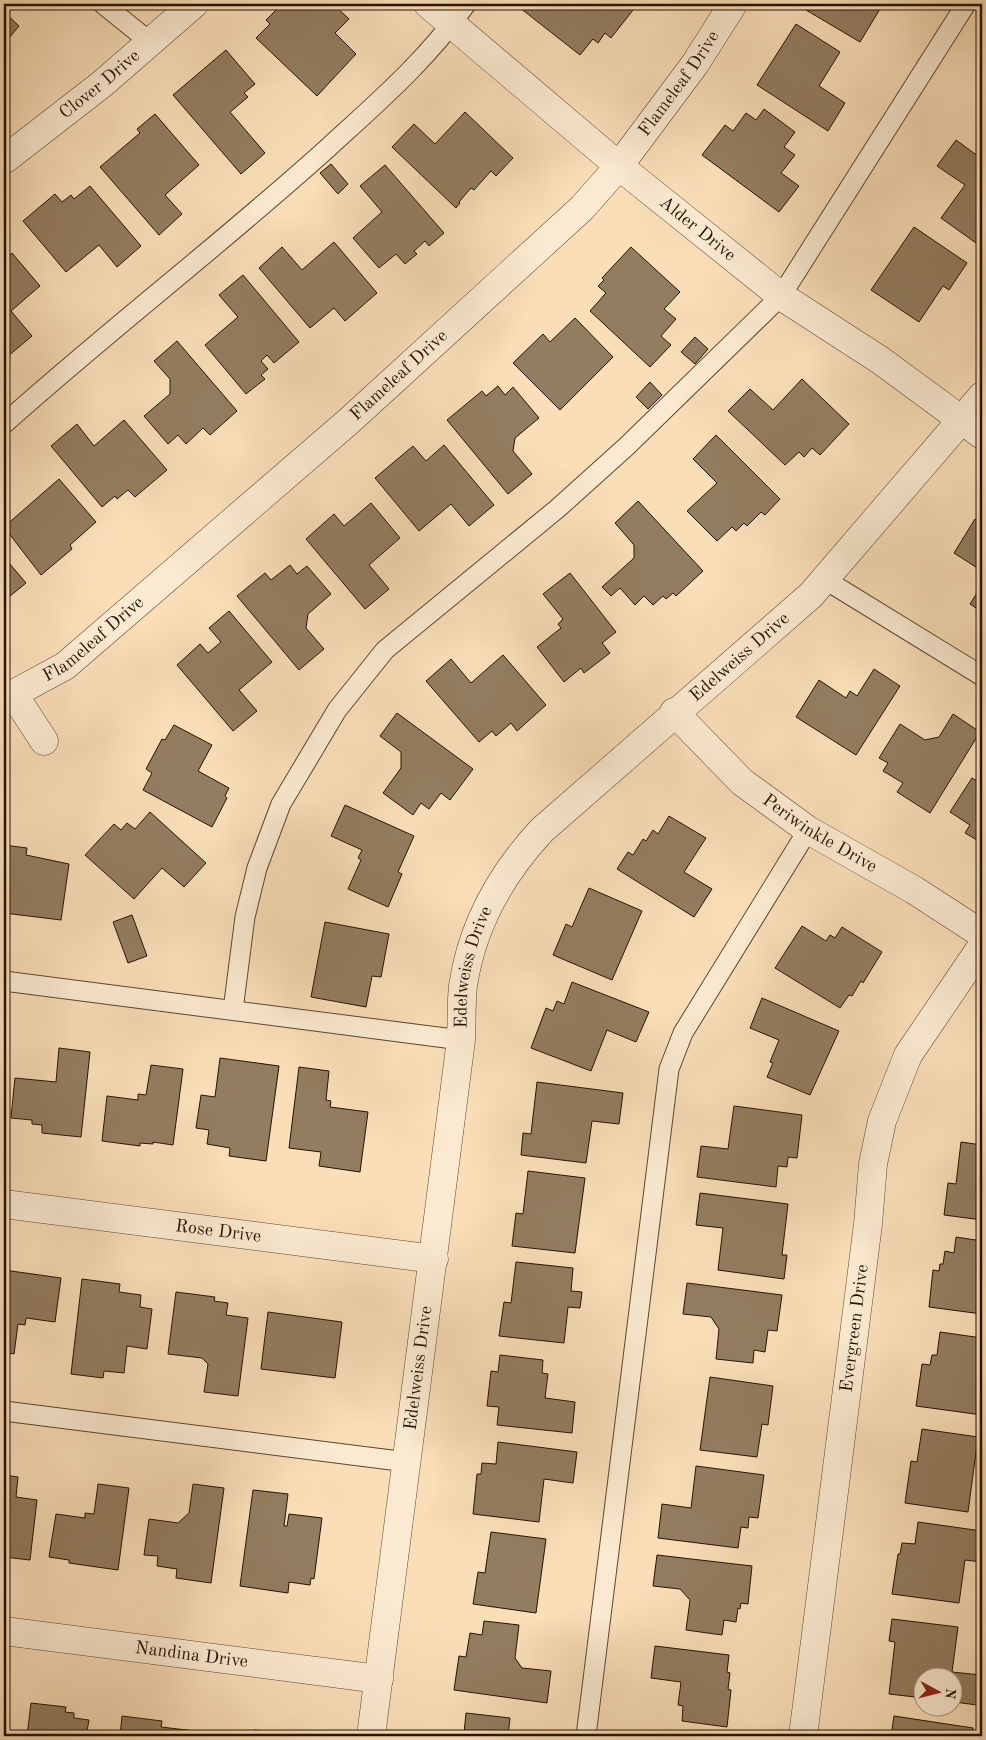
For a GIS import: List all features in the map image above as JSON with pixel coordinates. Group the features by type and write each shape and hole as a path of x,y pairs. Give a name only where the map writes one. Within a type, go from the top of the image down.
{"street":[{"name":"Clover Drive","path":"4,160 102,84 194,4"},
{"name":"Alder Drive","path":"428,4 459,14 619,166 781,296 880,360 972,429"},
{"name":"Flameleaf Drive","path":"44,741 9,697 65,666 348,421 582,208 619,166 694,64 733,4"},
{"name":"Edelweiss Drive","path":"371,1736 461,1040 463,987 470,952 497,886 517,856 542,830 674,712 811,595 824,579 972,429 982,396"},
{"name":"Periwinkle Drive","path":"674,712 742,782 808,830 914,890 982,934"},
{"name":"Evergreen Drive","path":"803,1736 868,1224 873,1164 882,1121 908,1054 982,946"},
{"name":"Rose Drive","path":"4,1204 434,1258"},
{"name":"Nandina Drive","path":"4,1631 379,1678"}],"lane":[{"path":"103,4 150,42"},
{"path":"233,1010 245,917 257,868 281,804 337,710 385,650 557,510 627,446 781,296 966,4"},
{"path":"4,424 56,377 296,177 391,89 459,14"},
{"path":"824,579 982,676"},
{"path":"586,1736 669,1069 683,1034 808,830"},
{"path":"4,981 461,1040"},
{"path":"4,1411 407,1462"}],"building":[{"path":"271,4 333,4 349,19 335,33 356,54 317,96 256,38 270,24 266,20 277,9"},
{"path":"515,4 637,5 611,38 605,33 598,43 593,39 580,55"},
{"path":"810,4 883,4 860,42 806,10"},
{"path":"4,12 19,26 4,44"},
{"path":"796,24 840,52 819,86 845,103 828,131 757,85"},
{"path":"226,50 255,84 244,93 248,97 230,112 265,153 241,174 173,95"},
{"path":"764,109 795,132 784,147 795,155 781,173 799,186 779,212 702,155 725,125 733,131 746,113 756,120"},
{"path":"465,112 513,158 496,176 491,171 474,190 471,188 456,208 392,147 414,124 435,144"},
{"path":"155,114 199,165 165,195 182,214 159,235 100,167 140,133 137,129"},
{"path":"956,140 982,159 982,234 976,243 941,218 965,185 937,166"},
{"path":"331,164 348,184 338,194 320,173"},
{"path":"385,165 444,233 429,246 425,241 414,251 417,254 405,264 396,254 379,268 353,238 382,212 360,186"},
{"path":"90,186 141,246 117,267 99,245 66,272 23,221 55,194 62,202 71,195 74,199"},
{"path":"914,227 967,263 949,290 943,286 919,322 871,290"},
{"path":"334,242 377,293 345,321 334,308 310,328 259,268 282,247 302,270"},
{"path":"631,247 680,292 664,309 676,319 661,336 671,345 650,367 590,311 606,293 598,286 604,280 602,278"},
{"path":"12,253 40,286 11,311 32,336 7,357 4,354 4,261"},
{"path":"243,275 299,342 274,363 267,355 261,361 268,369 261,375 265,379 246,394 205,345 238,317 219,295"},
{"path":"575,318 613,357 560,410 513,363 543,334 550,342"},
{"path":"695,337 708,349 695,364 681,352"},
{"path":"177,341 237,411 210,435 203,428 186,444 178,435 168,444 144,416 170,394 170,379 154,361"},
{"path":"802,379 849,424 820,455 812,448 804,457 799,452 785,465 728,411 750,389 773,410"},
{"path":"650,382 662,395 648,409 636,397"},
{"path":"498,386 505,395 513,387 539,418 515,438 513,451 532,474 508,494 447,420 482,391 486,396"},
{"path":"124,420 167,470 135,497 128,490 117,499 115,496 102,507 51,446 77,424 94,446"},
{"path":"716,435 780,499 765,515 761,512 747,526 744,523 736,531 732,527 717,541 687,511 717,483 693,459"},
{"path":"444,445 494,505 469,526 451,504 419,531 375,478 413,446 426,461"},
{"path":"59,479 96,522 70,545 72,549 41,575 4,527"},
{"path":"638,501 703,571 676,596 673,593 666,599 663,596 653,605 644,596 635,605 620,588 611,596 602,587 634,558 634,545 615,523"},
{"path":"371,503 400,538 369,565 389,589 365,609 306,539 334,514 344,526"},
{"path":"975,519 982,524 982,571 954,553"},
{"path":"4,557 26,583 4,601"},
{"path":"290,565 297,574 307,566 331,594 308,614 306,628 324,649 299,670 237,596 265,573 271,580"},
{"path":"570,573 616,632 602,643 610,653 584,673 581,668 564,682 537,647 561,628 558,624 563,619 543,594"},
{"path":"982,585 982,612 970,604"},
{"path":"229,611 272,662 239,690 257,711 233,731 177,665 200,644 208,653 221,642 209,628"},
{"path":"503,655 546,705 517,731 511,723 496,736 492,731 479,742 426,681 451,659 471,683"},
{"path":"874,669 900,686 856,755 796,717 819,680 846,698 850,691 857,696"},
{"path":"397,713 473,769 450,800 441,793 429,809 421,803 413,815 383,793 401,768 401,752 380,736"},
{"path":"953,714 980,732 930,813 897,792 903,783 883,771 888,763 879,758 900,724 925,740 939,737"},
{"path":"174,725 212,745 198,771 229,788 225,796 227,798 212,827 143,790 152,773 146,769 162,739 165,740"},
{"path":"972,778 982,784 982,843 965,833 970,825 950,812"},
{"path":"345,805 414,836 398,872 402,874 388,907 348,889 361,860 358,858 362,850 331,836"},
{"path":"150,812 206,863 184,887 162,868 134,899 85,855 114,824 121,830 127,823 135,829"},
{"path":"669,816 706,838 684,872 712,889 694,917 617,869 628,852 633,855 643,839 646,841 653,830 658,834"},
{"path":"4,845 27,848 26,855 69,864 61,920 4,913"},
{"path":"589,888 642,911 612,980 553,955 566,924 572,927"},
{"path":"132,915 147,956 128,963 113,922"},
{"path":"325,922 389,934 381,977 372,976 366,1007 311,997"},
{"path":"802,926 826,941 830,935 835,938 842,927 882,952 863,983 861,981 852,996 849,995 840,1008 775,968"},
{"path":"572,982 649,1012 636,1042 607,1030 591,1071 531,1048 546,1008 553,1011 557,1001 564,1004"},
{"path":"762,998 839,1031 810,1095 767,1077 773,1063 770,1062 779,1040 750,1028"},
{"path":"59,1048 90,1052 81,1137 42,1133 42,1125 32,1124 32,1120 11,1118 15,1078 56,1082"},
{"path":"220,1058 279,1066 266,1161 229,1156 230,1148 207,1144 209,1130 196,1128 201,1095 215,1097"},
{"path":"151,1065 183,1069 173,1145 153,1142 153,1144 140,1143 140,1146 102,1141 107,1096 138,1100 138,1094 146,1095"},
{"path":"299,1067 329,1071 326,1100 331,1101 330,1107 368,1112 360,1172 319,1166 321,1152 289,1148"},
{"path":"537,1082 623,1093 619,1124 592,1121 586,1163 521,1155 523,1133 531,1134"},
{"path":"982,1089 982,1107 977,1104"},
{"path":"734,1106 802,1115 797,1158 788,1157 787,1167 778,1166 776,1187 697,1177 701,1146 728,1149"},
{"path":"961,1142 982,1145 982,1220 944,1215 948,1183 956,1184"},
{"path":"528,1171 585,1178 575,1253 512,1246 516,1213 523,1214"},
{"path":"700,1193 788,1204 782,1255 787,1255 784,1279 718,1270 723,1228 696,1225"},
{"path":"956,1237 982,1241 982,1314 929,1307 933,1270 939,1271 940,1264 943,1264 945,1251 954,1253"},
{"path":"516,1262 573,1268 571,1291 582,1292 580,1308 568,1307 564,1343 499,1336 504,1302 511,1303"},
{"path":"4,1270 61,1278 55,1322 26,1318 25,1325 18,1324 14,1354 4,1352"},
{"path":"82,1279 120,1284 119,1292 141,1295 140,1307 152,1309 147,1349 127,1346 124,1373 104,1371 103,1378 71,1374"},
{"path":"687,1283 782,1295 777,1331 768,1330 765,1352 754,1350 753,1363 716,1359 719,1329 711,1317 683,1314"},
{"path":"176,1292 215,1297 214,1301 228,1303 226,1315 248,1318 238,1396 204,1392 208,1364 202,1358 168,1354"},
{"path":"268,1312 342,1322 335,1378 261,1369"},
{"path":"940,1332 982,1338 982,1415 916,1406 922,1364 930,1365 932,1355 937,1355"},
{"path":"500,1355 543,1360 542,1373 548,1374 545,1398 575,1402 572,1433 497,1425 499,1407 487,1406 491,1371 498,1372"},
{"path":"710,1377 773,1386 768,1425 762,1424 757,1457 700,1450"},
{"path":"922,1429 978,1437 968,1512 905,1503 911,1461 917,1462"},
{"path":"498,1442 577,1452 573,1483 544,1479 539,1522 473,1514 477,1474 481,1474 482,1463 496,1464"},
{"path":"696,1466 764,1475 758,1518 749,1517 748,1528 741,1527 738,1548 658,1538 662,1504 691,1508"},
{"path":"4,1475 18,1477 16,1497 37,1500 30,1560 4,1557"},
{"path":"98,1484 129,1488 118,1570 69,1563 69,1560 49,1557 56,1514 85,1518 85,1513 94,1514"},
{"path":"193,1484 224,1488 211,1583 176,1578 177,1569 157,1566 158,1556 144,1555 149,1519 178,1523 189,1513"},
{"path":"253,1490 288,1494 284,1526 287,1526 289,1514 322,1518 314,1579 311,1578 310,1585 289,1582 288,1593 240,1586"},
{"path":"918,1522 982,1531 982,1562 965,1560 959,1603 892,1594 898,1554 900,1554 902,1543 915,1544"},
{"path":"491,1532 546,1539 536,1613 473,1604 478,1572 485,1573"},
{"path":"657,1555 752,1566 748,1604 741,1603 740,1609 738,1608 736,1622 724,1620 722,1635 686,1630 690,1600 680,1589 653,1586"},
{"path":"892,1619 958,1627 953,1668 914,1668 914,1697 889,1694 895,1642 889,1641"},
{"path":"484,1621 519,1625 515,1658 522,1668 551,1671 547,1703 454,1690 459,1656 466,1657 470,1633 482,1635"},
{"path":"655,1646 729,1655 727,1672 730,1673 728,1689 731,1690 727,1727 682,1721 683,1706 678,1705 681,1682 651,1678"},
{"path":"964,1673 981,1675 977,1705 964,1703"},
{"path":"4,1701 8,1702 4,1736"},
{"path":"31,1703 66,1707 65,1712 74,1713 74,1718 89,1720 87,1731 99,1732 98,1736 27,1736"},
{"path":"466,1713 510,1718 508,1736 466,1736 466,1733 464,1733"},
{"path":"122,1716 162,1721 161,1727 195,1731 194,1736 120,1736"},
{"path":"894,1716 973,1728 971,1736 891,1736"},
{"path":"254,1730 293,1734 293,1736 253,1736"}]}
